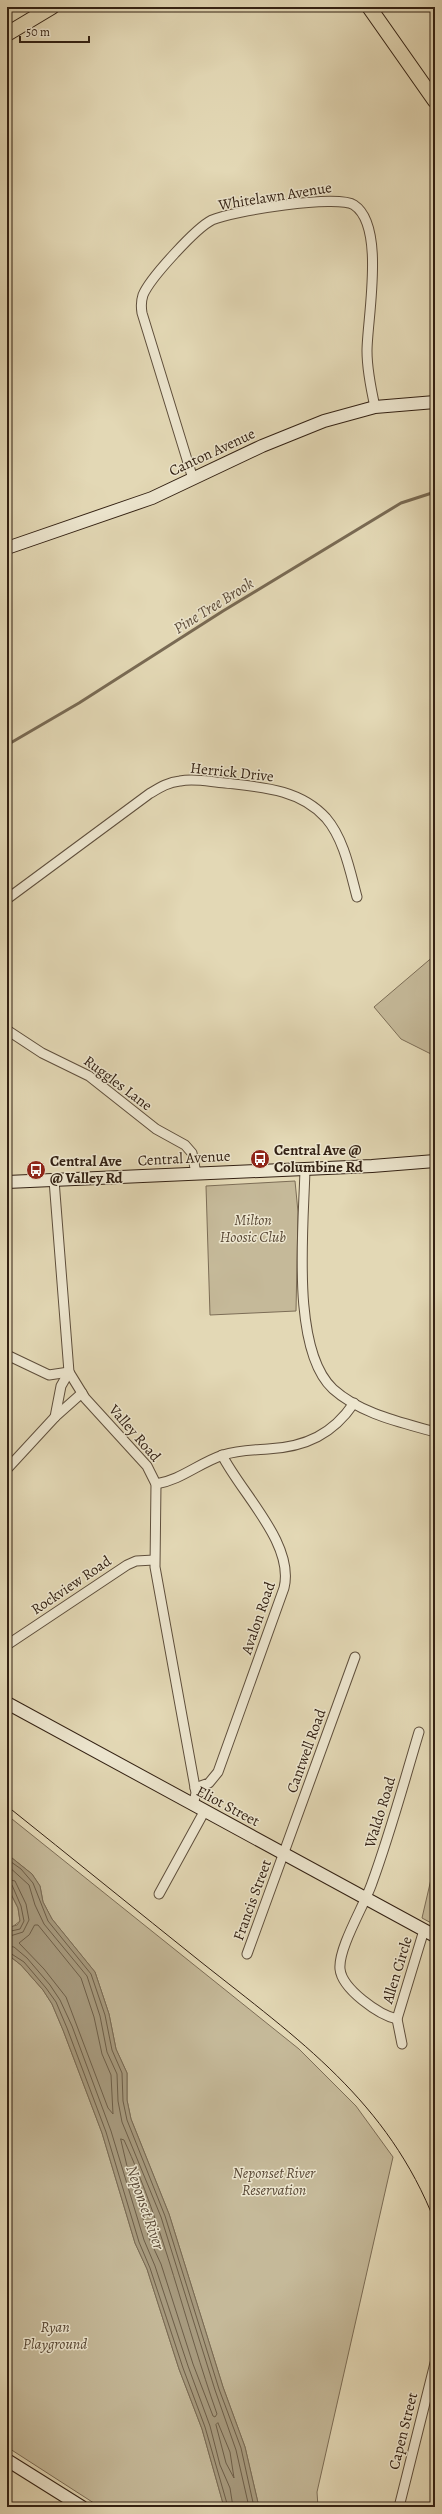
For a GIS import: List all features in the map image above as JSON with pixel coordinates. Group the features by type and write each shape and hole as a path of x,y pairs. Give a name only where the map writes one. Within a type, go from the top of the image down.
{"main road":[{"path":"7,34 52,7"},
{"path":"369,7 435,101"}],"street":[{"name":"Whitelawn Avenue","path":"193,479 151,342 142,302 148,286 190,238 214,220 264,209 335,200 348,201 361,211 368,230 372,263 372,307 367,351 368,372 375,407"},
{"name":"Canton Avenue","path":"7,548 130,507 313,425 375,407 435,402"},
{"name":"Herrick Drive","path":"7,899 149,794 170,783 186,780 278,790 309,803 326,819 339,839 357,897"},
{"name":"Ruggles Lane","path":"7,1030 42,1053 84,1073 156,1129 185,1146 192,1154 196,1173"},
{"name":"Central Avenue","path":"7,1182 435,1161"},
{"path":"305,1168 303,1292 310,1345 315,1362 322,1376 333,1388 354,1404 385,1418 435,1432"},
{"name":"Valley Road","path":"54,1180 69,1372 82,1393 143,1460 156,1484 154,1560 195,1788 196,1797 192,1805"},
{"path":"7,1355 49,1375 69,1372"},
{"path":"55,1417 61,1386 69,1372"},
{"path":"7,1469 55,1417 82,1393"},
{"path":"156,1484 174,1480 222,1455 244,1450 286,1447 311,1440 334,1428 354,1404"},
{"name":"Avalon Road","path":"195,1788 208,1783 218,1772 284,1588 286,1574 285,1561 278,1544 222,1455"},
{"name":"Rockview Road","path":"7,1645 127,1565 136,1561 154,1560"},
{"name":"Cantwell Road","path":"283,1854 355,1657"},
{"name":"Eliot Street","path":"7,1703 204,1812 435,1936"},
{"name":"Waldo Road","path":"365,1899 372,1884 420,1732"},
{"path":"159,1894 204,1812"},
{"name":"Francis Street","path":"247,1954 283,1854"},
{"name":"Allen Circle","path":"365,1899 355,1919 340,1969 344,1980 360,1997 376,2010 397,2019"},
{"name":"Allen Circle","path":"402,2044 397,2019 424,1930"},
{"name":"Capen Street","path":"399,2507 435,2363"},
{"path":"7,2460 82,2507"}],"green space":[{"path":"435,955 435,1056 401,1039 374,1007"},
{"name":"Milton Hoosic Club","path":"295,1181 298,1212 296,1311 210,1315 206,1186"},
{"name":"Neponset River Reservation","path":"7,1815 299,2049 356,2106 393,2157 317,2492 318,2507 259,2507 245,2447 223,2387 169,2214 131,2119 127,2100 127,2073 116,2049 109,2014 95,1972 52,1919 43,1902 40,1886 32,1874 7,1854"},
{"path":"435,1862 435,1925 422,1918"},
{"path":"7,1886 18,1908 20,1921 11,1928 7,1928"},
{"name":"Ryan Playground","path":"7,1954 21,1965 43,1990 52,2004 63,2030 102,2133 135,2243 147,2269 179,2369 202,2429 224,2507 100,2507 7,2447 7,2079 12,2073 7,2067"}],"water":[{"name":"Neponset River","path":"7,1854 32,1874 40,1886 43,1902 52,1919 95,1972 109,2014 116,2049 127,2073 127,2100 131,2119 169,2214 223,2387 245,2447 259,2507 224,2507 202,2429 179,2369 147,2269 135,2243 102,2133 63,2030 52,2004 43,1990 21,1965 7,1954 7,1928 17,1925 20,1921 18,1908 7,1886"}],"waterway":[{"name":"Pine Tree Brook","path":"7,745 79,703 223,611 401,503 435,492"}],"tram line":[{"path":"7,1806 272,2018 337,2076 366,2107 392,2141 415,2179 435,2222"}],"place":[{"name":"Central Ave @ Columbine Rd","path":"260,1159"},
{"name":"Central Ave @ Valley Rd","path":"36,1170"}]}
